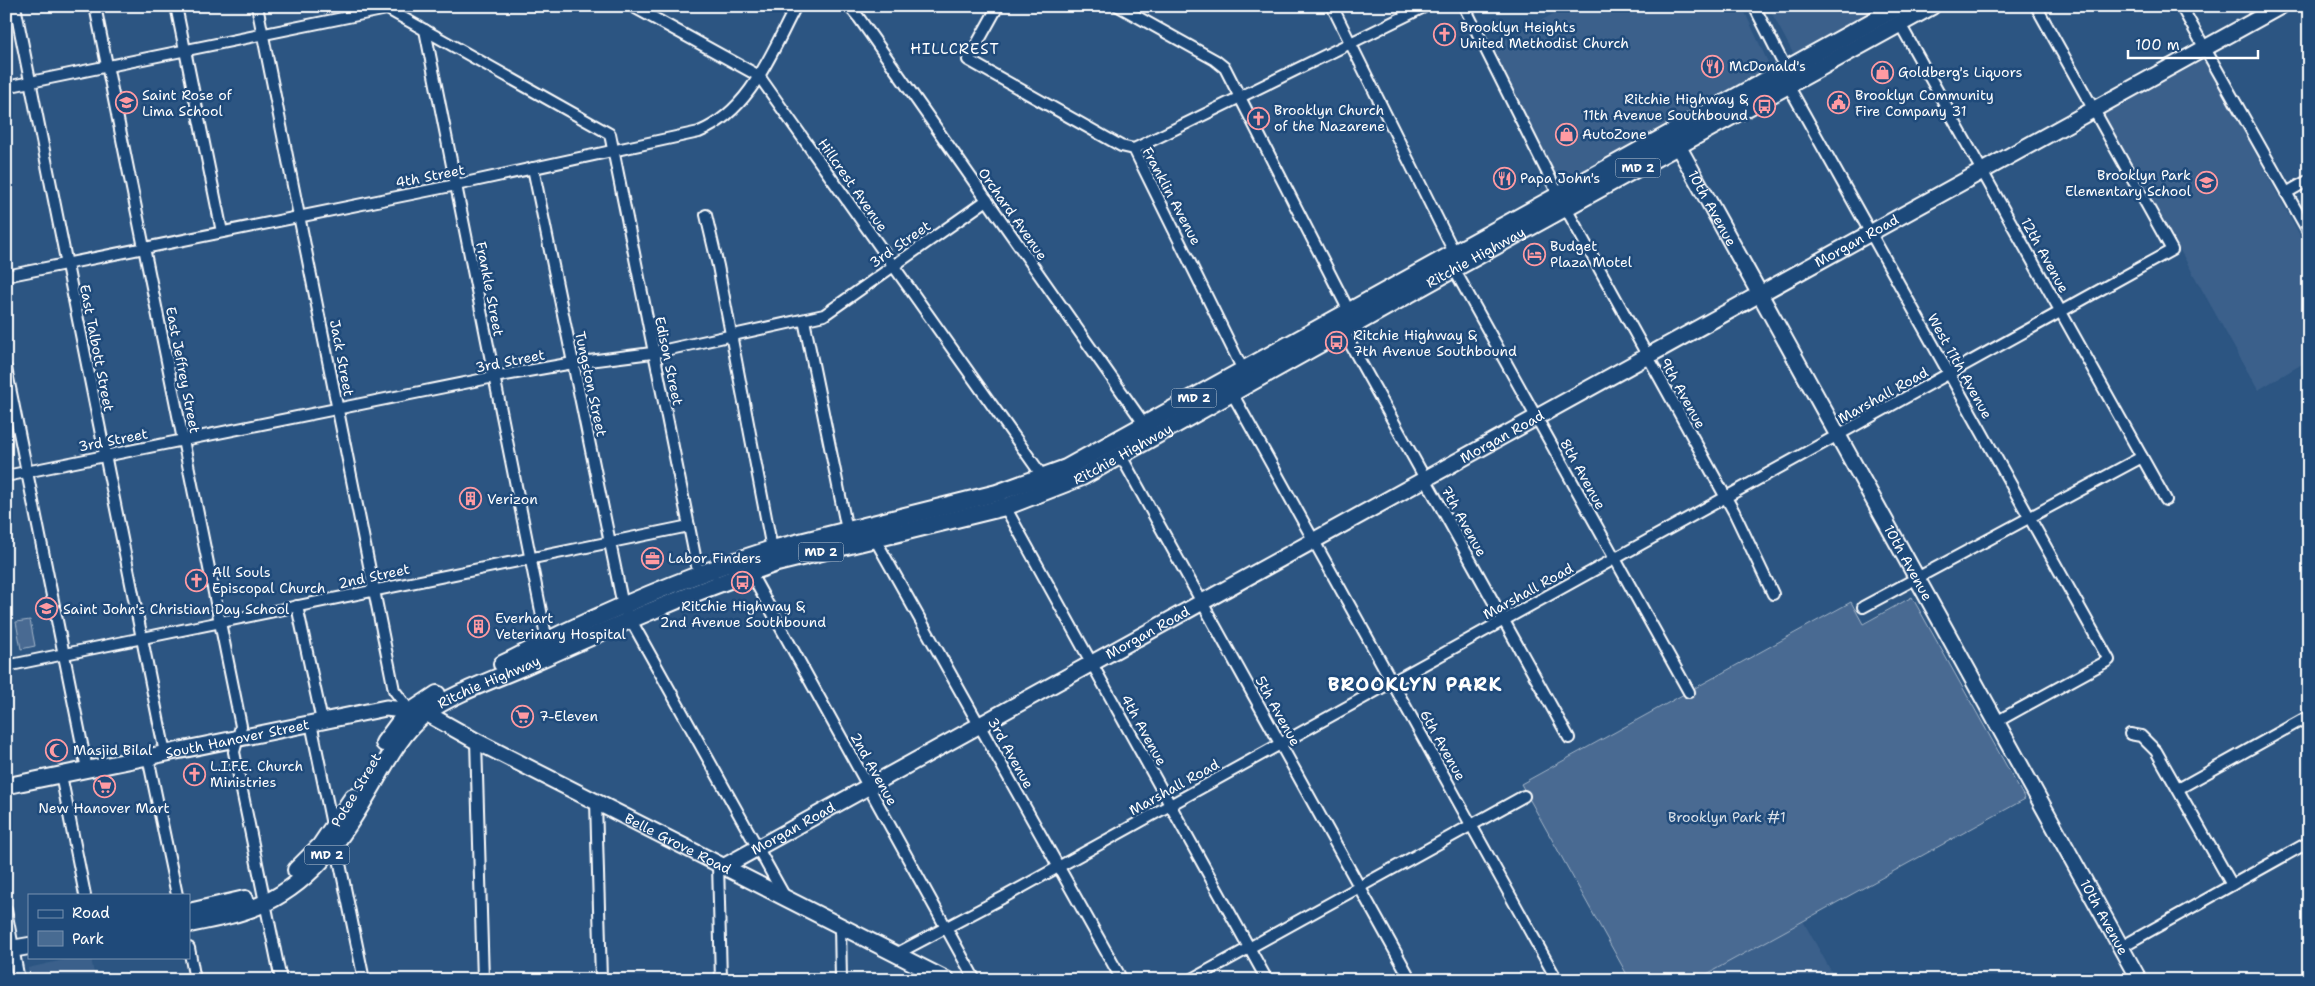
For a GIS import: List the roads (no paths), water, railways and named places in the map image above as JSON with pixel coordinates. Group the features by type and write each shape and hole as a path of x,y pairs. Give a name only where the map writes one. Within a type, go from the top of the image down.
{"main road":[{"name":"Ritchie Highway","path":"418,712 477,688 699,576 772,549 847,530 1001,500 1043,477 1149,432 1232,393 1454,252 1678,146 1900,6"},
{"name":"Ritchie Highway","path":"405,733 428,698 526,653 546,641 777,563 875,539 1082,477 1121,456 1149,432 1243,370 1454,269 1561,201 1787,77 1900,24 1932,6"},
{"name":"Potee Street","path":"334,836 384,744 418,712"},
{"name":"Potee Street","path":"190,924 227,916 264,898 306,862 334,836 405,733"},
{"name":"Potee Street","path":"190,912 264,898"},
{"path":"14,956 28,947"}],"street":[{"name":"East Talbott Street","path":"15,6 165,753"},
{"name":"East Jeffrey Street","path":"96,6 241,726 234,752 281,980"},
{"path":"176,6 222,232"},
{"name":"Jack Street","path":"258,6 394,690 418,712"},
{"name":"Hillcrest Avenue","path":"632,6 759,76 1043,477"},
{"name":"4th Street","path":"6,276 456,185 699,132 712,126 735,108 759,76 796,6"},
{"name":"Orchard Avenue","path":"849,6 1149,432"},
{"name":"Franklin Avenue","path":"998,6 968,60 1121,146 1134,149 1243,370"},
{"name":"7th Avenue","path":"1118,6 1220,64 1229,74 1346,321 1425,479 1569,738"},
{"path":"1332,6 1454,252 1454,269"},
{"path":"1134,149 1426,6"},
{"name":"9th Avenue","path":"1464,6 1561,201 1741,527 1773,594"},
{"name":"West 11th Avenue","path":"1754,6 1787,77 1870,233 2109,660 1996,722"},
{"path":"2036,6 2094,109"},
{"path":"2181,6 2309,233"},
{"name":"Morgan Road","path":"720,865 758,848 2281,6"},
{"path":"6,87 390,8"},
{"name":"Edison Street","path":"390,8 425,30 610,134 652,352 699,576"},
{"name":"12th Avenue","path":"1900,24 2166,500"},
{"name":"Frankle Street","path":"425,30 546,641"},
{"name":"Marshall Road","path":"896,954 1170,805 2172,250 2094,109"},
{"name":"10th Avenue","path":"1678,146 2139,980"},
{"name":"Tungston Street","path":"533,168 610,543 627,613 785,897"},
{"path":"2286,193 2309,180"},
{"name":"3rd Street","path":"6,476 494,377 652,352 824,315 987,200"},
{"path":"706,215 718,266 772,549"},
{"name":"8th Avenue","path":"1454,269 1688,692"},
{"path":"804,320 847,530"},
{"path":"6,368 87,770"},
{"name":"6th Avenue","path":"1232,393 1557,980"},
{"name":"5th Avenue","path":"1121,456 1411,980"},
{"path":"1863,607 2142,457"},
{"name":"4th Avenue","path":"1001,500 1267,980"},
{"name":"2nd Street","path":"6,666 689,526"},
{"name":"3rd Avenue","path":"875,539 1122,980"},
{"name":"2nd Avenue","path":"750,572 975,980"},
{"path":"297,606 334,836 364,980"},
{"name":"South Hanover Street","path":"7,783 87,770 386,708 418,712"},
{"name":"Belle Grove Road","path":"418,712 947,980"},
{"path":"2178,788 2309,716"},
{"path":"2130,734 2141,736 2149,743 2178,788 2232,885"},
{"path":"476,741 483,980"},
{"path":"148,757 178,894"},
{"path":"61,775 85,894"},
{"path":"1191,980 1524,796"},
{"path":"596,801 601,980"},
{"path":"2121,947 2309,842"},
{"path":"720,865 721,980"},
{"path":"6,910 19,980"},
{"path":"840,925 841,980"},
{"path":"190,953 195,980"}],"place":[{"name":"Brooklyn Heights United Methodist Church","path":"1444,35"},
{"name":"McDonald's","path":"1713,66"},
{"name":"Goldberg's Liquors","path":"1882,72"},
{"name":"Saint Rose of Lima School","path":"126,103"},
{"name":"Brooklyn Community Fire Company 31","path":"1839,103"},
{"name":"Ritchie Highway & 11th Avenue Southbound","path":"1764,107"},
{"name":"Brooklyn Church of the Nazarene","path":"1258,118"},
{"name":"AutoZone","path":"1566,134"},
{"name":"Papa John's","path":"1504,178"},
{"name":"Brooklyn Park Elementary School","path":"2207,183"},
{"name":"Budget Plaza Motel","path":"1534,254"},
{"name":"Ritchie Highway & 7th Avenue Southbound","path":"1337,343"},
{"name":"Verizon","path":"471,499"},
{"name":"Labor Finders","path":"652,558"},
{"name":"All Souls Episcopal Church","path":"196,580"},
{"name":"Ritchie Highway & 2nd Avenue Southbound","path":"743,583"},
{"name":"Saint John's Christian Day School","path":"47,609"},
{"name":"Everhart Veterinary Hospital","path":"479,626"},
{"name":"7-Eleven","path":"523,716"},
{"name":"Masjid Bilal","path":"57,750"},
{"name":"L.I.F.E. Church Ministries","path":"194,774"},
{"name":"New Hanover Mart","path":"104,786"}],"district":[{"name":"HILLCREST","path":"955,49"},
{"name":"BROOKLYN PARK","path":"1415,684"}],"park label":[{"name":"Brooklyn Park #1","path":"1727,817"}]}
